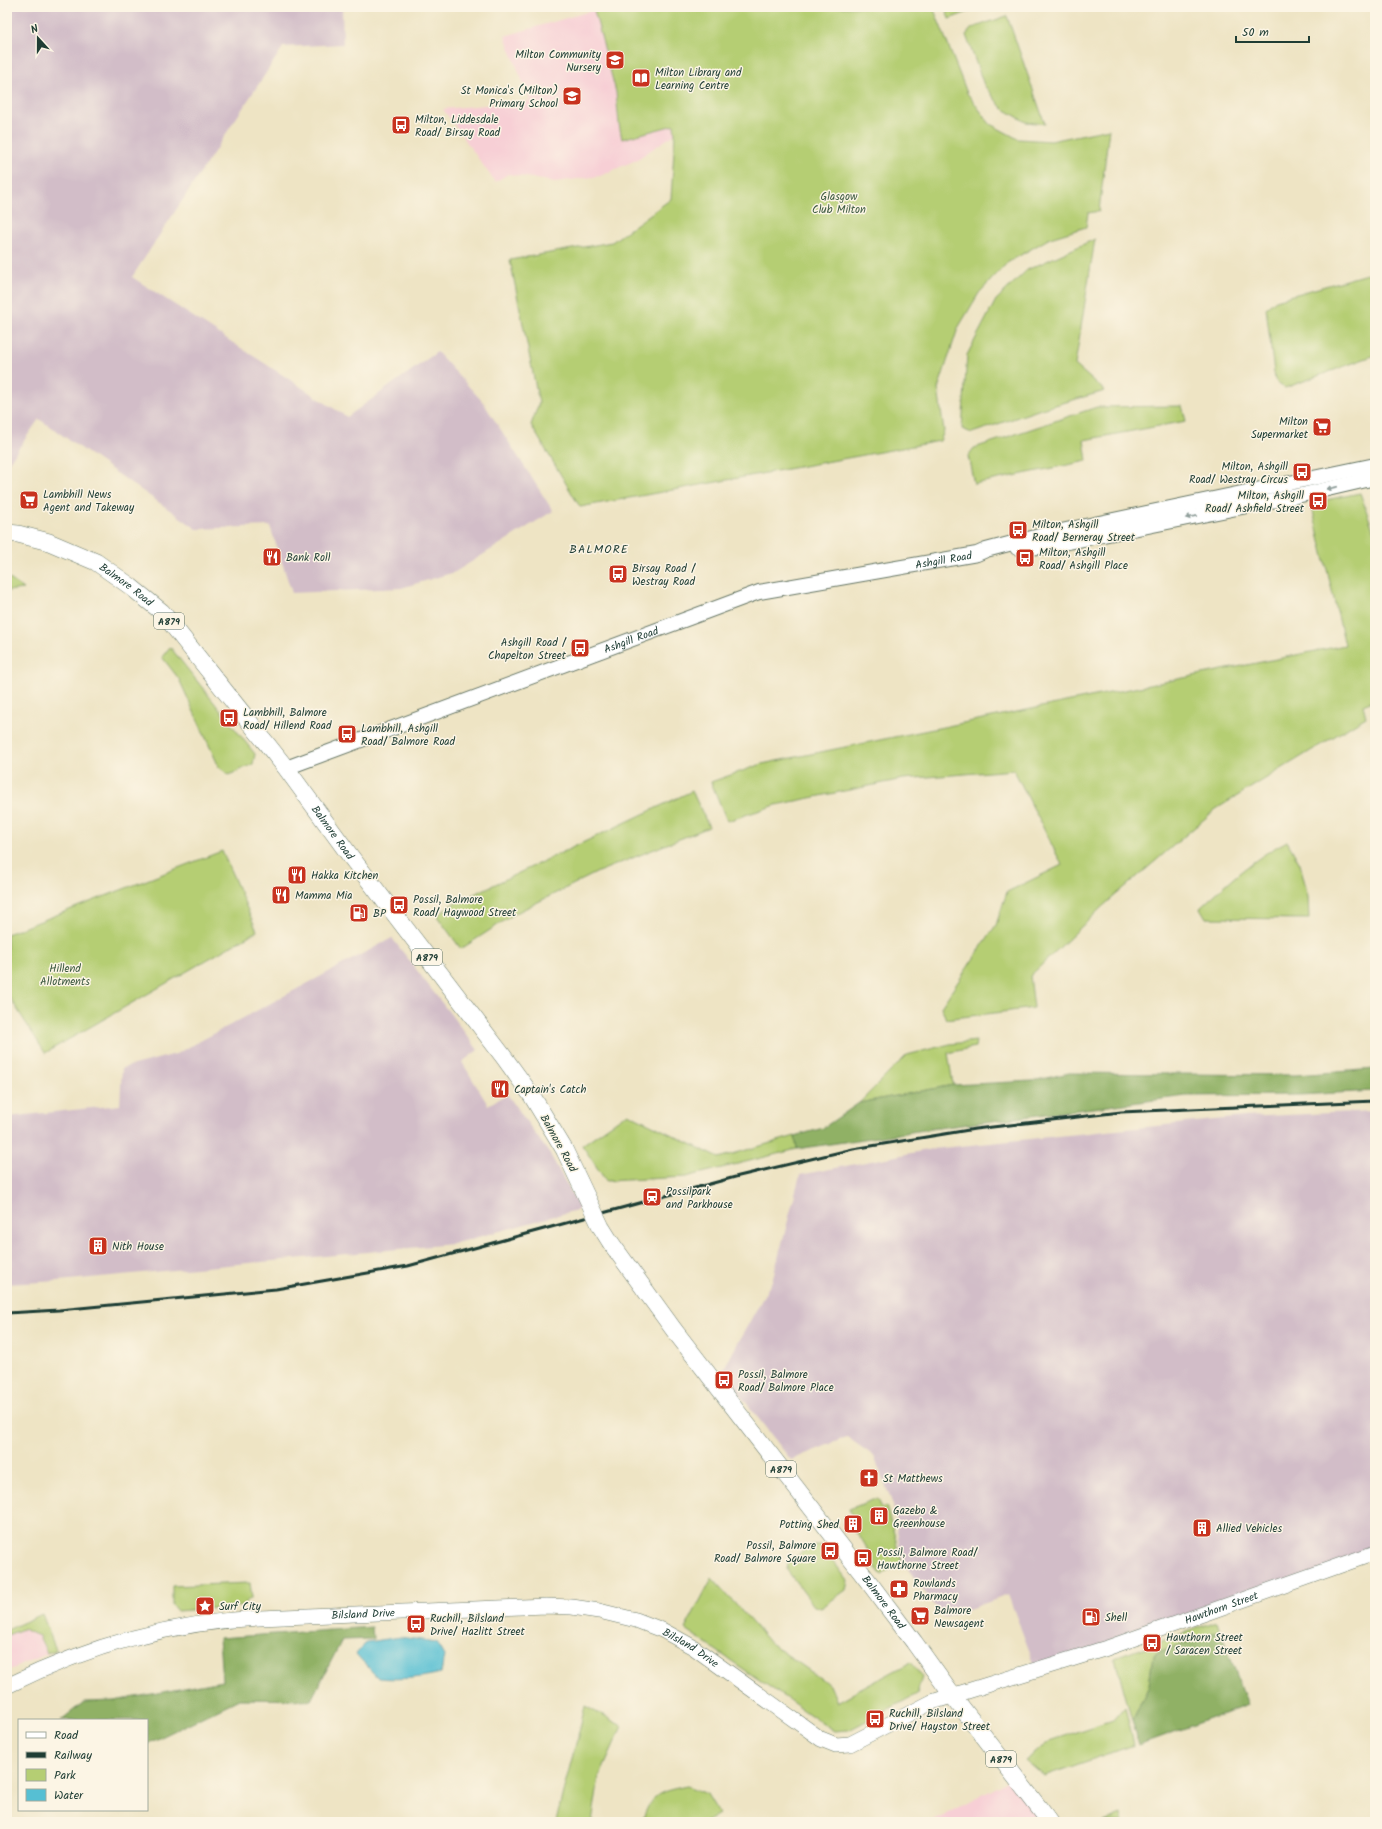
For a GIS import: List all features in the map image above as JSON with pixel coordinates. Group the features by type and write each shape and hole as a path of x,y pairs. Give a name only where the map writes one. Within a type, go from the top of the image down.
{"main road":[{"name":"Balmore Road","path":"7,533 18,534 49,542 96,562 130,586 167,618 286,768 351,857 532,1096 564,1149 601,1227 651,1299 1050,1822"},
{"name":"Hawthorn Street","path":"836,1745 846,1745 855,1742 932,1702 1107,1648 1375,1553"},
{"name":"Bilsland Drive","path":"7,1686 57,1663 116,1642 158,1631 216,1622 250,1618 567,1606 619,1615 662,1630 693,1647 821,1739 836,1745"}],"street":[{"name":"Ashgill Road","path":"286,768 759,592 977,554 986,550 1047,534 1375,465"},
{"name":"Ashgill Road","path":"986,550 1044,547 1298,496 1375,478"}],"shaded area":[{"path":"7,7 342,7 343,44 283,47 132,277 347,417 437,352 483,402 553,511 455,572 401,588 292,593 270,526 197,529 39,419 7,465"},
{"name":"St Monica's (Milton) Primary School","path":"594,10 616,92 619,124 623,139 674,125 675,134 636,160 600,176 555,182 508,174 495,182 443,109 530,101 505,36"},
{"path":"392,938 478,1050 462,1062 488,1105 507,1094 551,1156 580,1209 452,1244 58,1281 7,1284 7,1117 120,1105 122,1068 176,1054"},
{"path":"1375,1111 1375,1553 1037,1671 1008,1595 944,1618 902,1561 893,1505 874,1456 847,1437 791,1460 722,1372 772,1281 800,1175 932,1149 1244,1117"},
{"path":"42,1614 56,1650 7,1671 7,1630"},
{"path":"1016,1777 1049,1822 932,1822"}],"green space":[{"name":"Glasgow Club Milton","path":"605,7 933,7 967,93 990,124 1018,139 1051,141 1109,129 1099,211 1088,213 1086,227 1050,238 1007,263 979,293 958,328 938,389 944,431 940,441 580,507 531,425 539,403 510,260 612,242 671,199 675,134 674,125 622,139 616,92 594,10"},
{"path":"945,7 982,7 949,19"},
{"path":"1007,16 1045,124 1026,122 1002,108 984,85 966,35 972,28"},
{"path":"1095,239 1075,365 1105,391 1041,409 972,433 962,429 967,355 996,300 1027,270"},
{"path":"1367,274 1375,279 1375,355 1285,388 1275,380 1266,308 1276,300"},
{"path":"1182,406 1186,421 1084,440 1087,461 974,484 968,456 974,448 1097,407"},
{"path":"1360,493 1375,535 1375,700 1363,705 1366,717 1216,809 1103,906 1030,976 1034,1008 946,1019 941,1007 996,925 1007,892 1062,865 1014,770 903,779 776,805 727,821 711,782 762,764 1345,645 1311,503"},
{"path":"7,577 24,589 7,591"},
{"path":"170,647 255,754 253,764 229,775 219,767 179,679 162,657"},
{"path":"692,791 709,827 598,872 516,913 461,949 437,916 451,905"},
{"path":"1287,841 1300,864 1308,896 1309,919 1206,918 1200,908 1252,863"},
{"name":"Hillend Allotments","path":"222,851 257,931 45,1053 7,993 7,934"},
{"path":"976,1041 975,1047 948,1053 953,1085 859,1103 907,1055 950,1044"},
{"path":"1375,1069 1375,1091 1299,1095 1186,1096 938,1128 797,1149 795,1136 823,1128 859,1103 953,1085 1032,1081 1069,1073 1295,1075"},
{"path":"628,1113 719,1158 795,1136 797,1149 686,1177 606,1181 582,1145"},
{"path":"878,1498 882,1508 886,1506 902,1561 882,1575 875,1566 862,1539 843,1524 853,1520 849,1509"},
{"path":"811,1545 821,1545 848,1581 846,1590 821,1608 814,1606 787,1570 788,1563"},
{"path":"712,1578 770,1643 830,1685 837,1702 911,1662 922,1677 917,1694 849,1730 834,1731 685,1629"},
{"path":"250,1583 252,1597 241,1606 177,1611 172,1605 172,1586"},
{"path":"42,1614 56,1650 47,1653 39,1636 23,1629 7,1635 7,1630"},
{"path":"1217,1621 1220,1630 1153,1655 1149,1686 1132,1720 1115,1658"},
{"path":"372,1627 373,1639 342,1640 311,1700 239,1699 148,1744 148,1719 62,1719 84,1702 114,1701 222,1681 219,1638"},
{"path":"1220,1630 1248,1705 1139,1745 1132,1720 1149,1686 1153,1655"},
{"path":"585,1706 622,1726 599,1777 592,1822 556,1822 578,1735"},
{"path":"1125,1706 1134,1745 1044,1776 1025,1760 1050,1741 1113,1720"},
{"path":"687,1786 707,1794 719,1814 706,1822 642,1822 645,1812 657,1795 669,1790"},
{"path":"1121,1815 1123,1822 1104,1822"}],"water":[{"path":"401,1637 436,1642 444,1656 441,1673 410,1678 378,1678 356,1654 367,1642"}],"railway":[{"path":"7,1313 59,1310 276,1289 408,1266 739,1176 853,1149 975,1129 1121,1112 1375,1101"}],"place":[{"name":"Milton Community Nursery","path":"615,60"},
{"name":"Milton Library and Learning Centre","path":"641,78"},
{"name":"St Monica's (Milton) Primary School","path":"572,96"},
{"name":"Milton, Liddesdale Road/ Birsay Road","path":"401,125"},
{"name":"Milton Supermarket","path":"1322,427"},
{"name":"Milton, Ashgill Road/ Westray Circus","path":"1302,472"},
{"name":"Lambhill News Agent and Takeway","path":"29,500"},
{"name":"Milton, Ashgill Road/ Ashfield Street","path":"1318,501"},
{"name":"Milton, Ashgill Road/ Berneray Street","path":"1018,530"},
{"name":"Bank Roll","path":"272,557"},
{"name":"Milton, Ashgill Road/ Ashgill Place","path":"1025,558"},
{"name":"Birsay Road / Westray Road","path":"618,574"},
{"name":"Ashgill Road / Chapelton Street","path":"580,648"},
{"name":"Lambhill, Balmore Road/ Hillend Road","path":"229,718"},
{"name":"Lambhill, Ashgill Road/ Balmore Road","path":"347,734"},
{"name":"Hakka Kitchen","path":"297,875"},
{"name":"Mamma Mia","path":"281,895"},
{"name":"Possil, Balmore Road/ Haywood Street","path":"399,905"},
{"name":"BP","path":"359,913"},
{"name":"Captain's Catch","path":"500,1089"},
{"name":"Possilpark and Parkhouse","path":"652,1197"},
{"name":"Nith House","path":"98,1246"},
{"name":"Possil, Balmore Road/ Balmore Place","path":"724,1380"},
{"name":"St Matthews","path":"869,1478"},
{"name":"Gazebo & Greenhouse","path":"879,1516"},
{"name":"Potting Shed","path":"853,1524"},
{"name":"Allied Vehicles","path":"1202,1528"},
{"name":"Possil, Balmore Road/ Balmore Square","path":"830,1551"},
{"name":"Possil, Balmore Road/ Hawthorne Street","path":"863,1558"},
{"name":"Rowlands Pharmacy","path":"899,1589"},
{"name":"Surf City","path":"205,1606"},
{"name":"Balmore Newsagent","path":"920,1616"},
{"name":"Shell","path":"1091,1617"},
{"name":"Ruchill, Bilsland Drive/ Hazlitt Street","path":"416,1624"},
{"name":"Hawthorn Street / Saracen Street","path":"1152,1643"},
{"name":"Ruchill, Bilsland Drive/ Hayston Street","path":"875,1719"}],"district":[{"name":"BALMORE","path":"599,549"}]}
